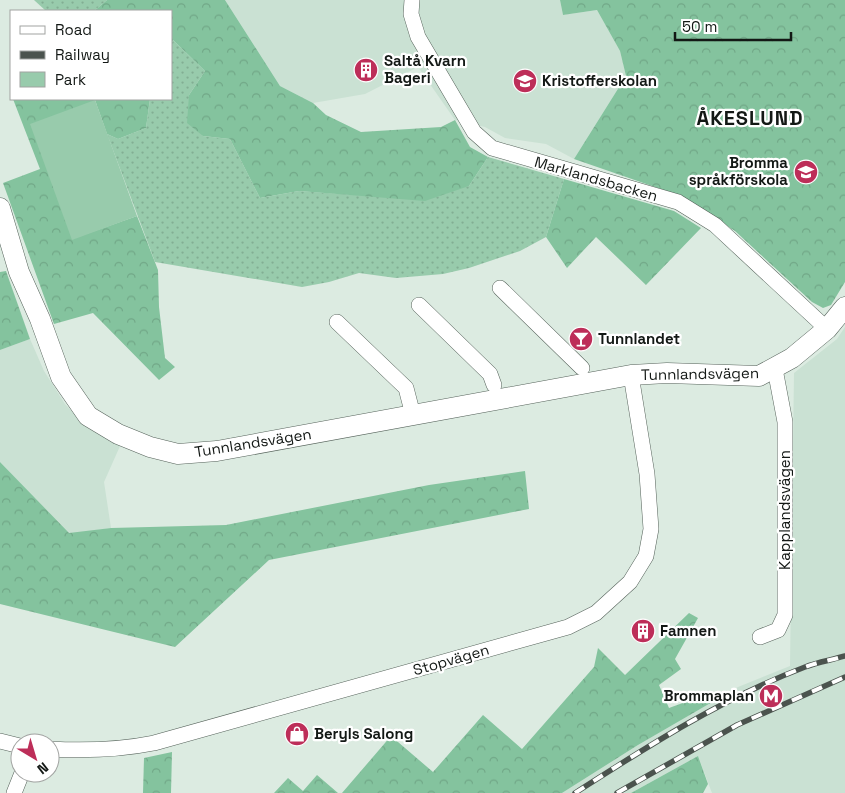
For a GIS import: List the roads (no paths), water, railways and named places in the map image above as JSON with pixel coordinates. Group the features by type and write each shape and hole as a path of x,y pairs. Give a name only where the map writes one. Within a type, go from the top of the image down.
{"street":[{"name":"Marklandsbacken","path":"412,0 411,14 418,36 474,132 492,148 678,202 715,225 827,329"},
{"name":"Tunnlandsvägen","path":"0,208 19,272 40,319 61,377 88,416 118,434 150,447 178,454 218,451 631,375 666,373 759,376 775,369 792,358 827,329 845,307"},
{"path":"500,288 582,368"},
{"path":"419,305 490,374 494,385"},
{"path":"337,322 406,388 413,415"},
{"name":"Kapplandsvägen","path":"760,637 778,630 785,615 785,422 775,369"},
{"name":"Stopvägen","path":"60,750 79,751 127,749 154,743 568,627 596,613 630,582 646,556 651,529 648,474 631,375"}],"railway":[{"path":"575,793 715,708 775,679 805,667 845,656"},
{"path":"617,793 737,725 845,677"}],"place":[{"name":"Saltå Kvarn Bageri","path":"366,70"},
{"name":"Kristofferskolan","path":"525,81"},
{"name":"Bromma språkförskola","path":"806,172"},
{"name":"Tunnlandet","path":"581,339"},
{"name":"Famnen","path":"643,631"},
{"name":"Brommaplan","path":"771,696"},
{"name":"Beryls Salong","path":"297,734"}],"district":[{"name":"ÅKESLUND","path":"750,118"}]}
